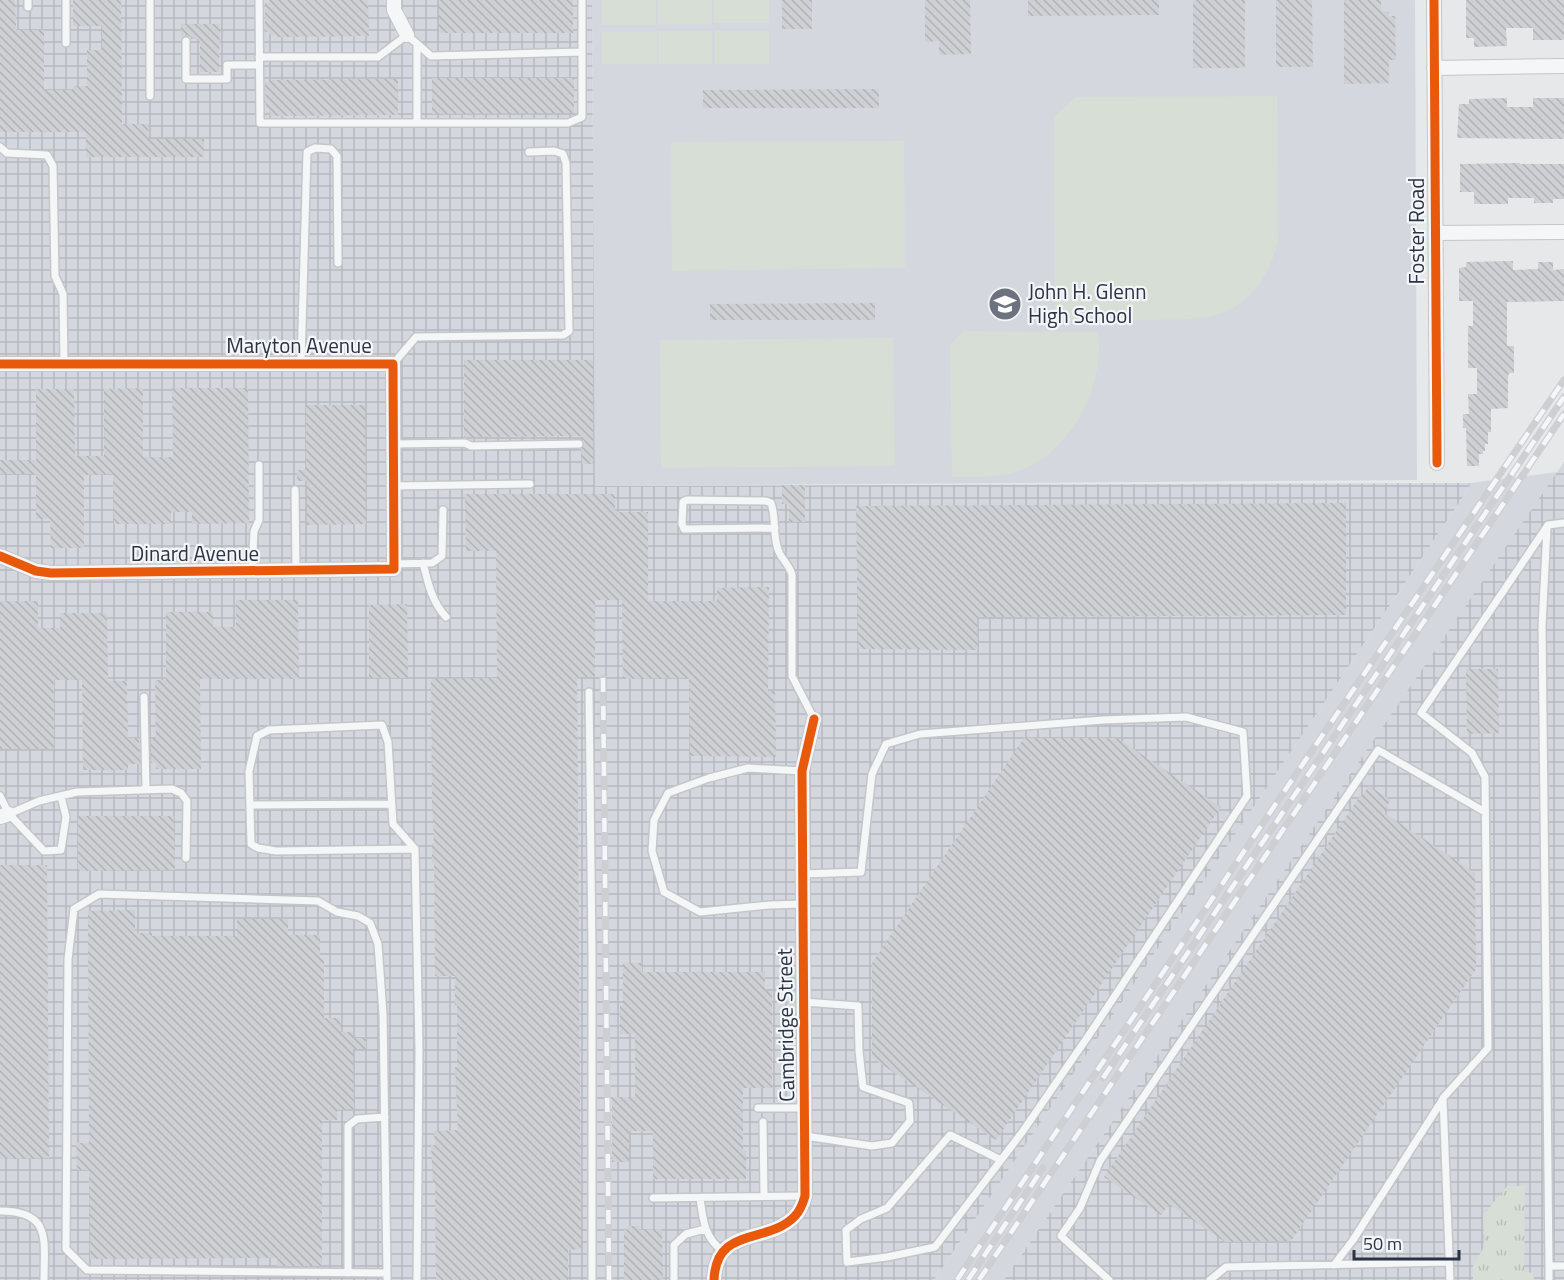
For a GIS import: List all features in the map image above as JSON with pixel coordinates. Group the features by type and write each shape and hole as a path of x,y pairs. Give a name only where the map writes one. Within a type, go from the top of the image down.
{"street":[{"path":"394,0 394,10 412,39"},
{"name":"Foster Road","path":"1434,0 1437,463"},
{"path":"1434,68 1564,66"},
{"path":"1436,233 1564,232"},
{"name":"Maryton Avenue","path":"0,364 393,364 394,566"},
{"name":"Dinard Avenue","path":"0,556 36,571 51,573 252,572 394,566"},
{"name":"Cambridge Street","path":"806,1196 802,771 814,719"},
{"path":"714,1280 715,1269 723,1251 735,1241 775,1229 794,1218 806,1196"}],"lane":[{"path":"66,0 66,43"},
{"path":"150,0 150,96"},
{"path":"259,0 260,123 568,123 582,117 582,0"},
{"path":"186,41 186,79 227,79 227,65 260,61 378,57 412,39"},
{"path":"412,39 431,56 582,52"},
{"path":"412,39 417,123"},
{"path":"0,147 7,153 47,155 53,166 56,276 63,294 64,364"},
{"path":"301,364 307,152 315,148 331,149 337,156 338,263"},
{"path":"393,364 416,337 564,335 569,331 564,154 554,151 529,152"},
{"path":"393,444 465,443 471,446 579,444"},
{"path":"252,572 254,531 259,520 258,465"},
{"path":"393,486 530,484"},
{"path":"295,490 296,571"},
{"path":"775,528 684,529 682,524 683,502 687,500 766,501 771,503 773,509 775,528 776,545 780,557 789,566 792,575 792,676 814,719"},
{"path":"394,566 432,563 442,556 443,510"},
{"path":"1334,1265 1353,1240 1443,1098 1488,1048 1485,777 1472,753 1420,713 1548,525 1564,523"},
{"path":"1548,525 1542,626 1549,1280"},
{"path":"423,563 437,609 446,617"},
{"path":"589,692 592,1280"},
{"path":"144,697 146,790"},
{"path":"802,874 861,872 872,774 886,744 920,734 1103,720 1186,717 1243,732 1247,796 1090,1032 1001,1160 935,1247 847,1262 846,1230 861,1219 887,1208 950,1135 1001,1160"},
{"path":"415,849 276,851 258,848 251,844 249,771 257,736 269,730 382,725 388,742 393,824 415,849 419,1050 417,1280"},
{"path":"1108,1280 1061,1236 1080,1208 1100,1161 1378,750 1485,812"},
{"path":"802,771 748,768 709,778 668,794 654,820 652,851 664,892 700,912 770,904 803,904"},
{"path":"4,815 39,801 77,792 172,789 187,801 186,858"},
{"path":"0,796 4,815 44,851 61,850 66,817 61,796"},
{"path":"250,805 392,804"},
{"path":"99,894 318,901 338,912 358,915 370,923 378,944 385,1117 387,1276 348,1273 87,1270 66,1249 68,959 74,909 99,894"},
{"path":"804,1002 858,1006 863,1087 909,1103 910,1121 892,1143 872,1146 805,1136"},
{"path":"1443,1098 1450,1280"},
{"path":"758,1108 804,1108"},
{"path":"348,1273 348,1126 357,1119 385,1117"},
{"path":"763,1122 764,1196"},
{"path":"652,1198 806,1196"},
{"path":"700,1198 705,1229 714,1245 723,1251"},
{"path":"0,1211 23,1212 32,1217 40,1226 44,1236 45,1280"},
{"path":"674,1280 674,1245 686,1234 705,1229"},
{"path":"1209,1280 1226,1268 1448,1262"},
{"path":"1549,1266 1564,1266"}],"shaded area":[{"path":"0,0 592,0 595,486 1470,483 1469,488 934,1280 0,1280"},
{"name":"John H. Glenn High School","path":"592,0 1415,0 1417,480 595,486"},
{"path":"1564,462 1564,1280 1004,1280"},
{"path":"1558,472 1004,1280 934,1280 1469,488 1470,483"}],"green space":[{"path":"602,0 656,0 656,25 602,25"},
{"path":"658,0 712,0 712,24 658,24"},
{"path":"714,0 769,0 769,23 714,23"},
{"path":"658,31 712,31 712,64 658,64"},
{"path":"715,31 769,31 769,64 715,64"},
{"path":"602,32 657,32 657,64 602,64"},
{"path":"1277,96 1278,241 1265,276 1249,296 1229,311 1199,318 1055,320 1054,117 1076,97"},
{"path":"904,141 905,268 672,271 671,142"},
{"path":"964,331 1098,332 1099,353 1090,396 1068,435 1035,464 1015,472 999,475 952,477 950,345"},
{"path":"893,338 895,466 661,468 660,340"},
{"path":"1507,1186 1525,1186 1524,1272 1533,1273 1534,1280 1473,1280 1473,1266 1484,1247 1483,1215"}],"building":[{"path":"0,0 15,0 16,30 44,30 44,90 73,90 73,86 87,86 87,50 102,50 102,26 73,26 73,0 121,0 122,124 148,124 149,139 204,139 204,157 86,157 86,132 0,132"},
{"path":"269,0 368,0 369,36 277,37 277,35 269,35 269,32 265,32 265,3 269,3"},
{"path":"439,0 573,0 573,33 439,33"},
{"path":"782,0 812,0 812,29 782,29"},
{"path":"925,0 970,0 971,54 939,55 939,41 925,42"},
{"path":"1028,0 1159,0 1159,15 1028,16"},
{"path":"1193,0 1245,0 1245,68 1193,68"},
{"path":"1276,0 1312,0 1313,67 1276,67"},
{"path":"1344,0 1381,0 1381,11 1389,12 1389,16 1395,16 1396,60 1389,60 1389,83 1344,84"},
{"path":"1466,0 1564,0 1564,40 1533,40 1533,28 1506,28 1507,46 1474,47 1474,38 1466,38"},
{"path":"181,24 220,24 219,72 200,72 200,39 191,39 187,35 181,36"},
{"path":"432,78 574,78 574,113 432,114"},
{"path":"398,79 398,115 270,116 269,108 266,108 265,82 269,80"},
{"path":"879,89 879,108 703,108 703,90"},
{"path":"1507,98 1507,107 1533,107 1533,98 1564,98 1564,139 1457,138 1459,104 1469,104 1469,99"},
{"path":"1460,164 1564,164 1564,199 1553,199 1553,203 1534,203 1534,198 1508,198 1508,204 1474,204 1474,192 1460,192"},
{"path":"1513,261 1513,270 1538,269 1538,262 1553,262 1553,270 1564,269 1564,301 1507,302 1507,346 1514,346 1514,373 1509,373 1508,376 1508,408 1491,409 1491,432 1488,432 1488,444 1485,444 1485,451 1479,454 1479,466 1467,466 1466,428 1463,428 1463,414 1469,414 1468,394 1477,394 1477,368 1468,368 1468,326 1473,326 1473,301 1459,301 1459,268 1466,267 1466,262"},
{"path":"875,303 875,320 710,320 710,304"},
{"path":"464,360 593,360 593,464 582,464 581,449 585,443 581,436 464,437"},
{"path":"143,388 143,457 173,457 172,388 248,388 249,523 192,524 192,512 171,512 171,524 114,524 113,474 84,475 84,548 51,548 50,519 36,519 36,474 0,474 0,460 36,460 36,389 74,389 75,456 104,456 104,389"},
{"path":"306,405 365,405 366,524 307,525 307,481 297,481 297,470 306,470"},
{"path":"782,485 805,485 805,522 789,522 789,504 782,504"},
{"path":"465,494 615,494 615,512 648,512 648,601 717,601 717,588 769,587 768,691 775,691 776,757 690,756 689,678 623,679 622,600 595,600 595,677 577,677 581,1249 568,1250 568,1280 436,1280 435,1183 433,1183 431,1145 435,1145 434,1131 458,1130 455,1067 457,1067 457,1005 455,1005 455,976 435,976 431,681 433,679 497,678 496,551 466,551"},
{"path":"1346,503 1346,615 977,617 978,650 858,649 856,506"},
{"path":"236,600 298,600 299,679 200,679 201,769 156,769 156,763 151,763 151,738 156,738 155,680 166,680 166,612 213,612 213,627 236,627"},
{"path":"0,601 38,601 38,628 60,628 60,613 107,613 108,681 127,681 128,738 139,738 140,764 128,764 128,770 83,770 82,680 54,680 54,749 0,749"},
{"path":"407,604 408,678 369,678 369,605"},
{"path":"1466,669 1498,669 1499,733 1467,734"},
{"path":"1024,738 1117,738 1221,807 996,1140 872,1058 872,963"},
{"path":"1369,786 1391,800 1383,812 1475,873 1476,969 1291,1241 1225,1242 1169,1204 1161,1215 1104,1177 1360,796"},
{"path":"78,816 174,816 175,870 78,871"},
{"path":"0,865 47,865 49,1158 0,1159"},
{"path":"135,910 135,933 152,933 152,936 237,936 237,919 288,919 288,935 320,935 320,958 324,958 324,1018 340,1018 341,1032 353,1032 353,1038 366,1038 366,1049 353,1049 354,1109 337,1110 337,1120 322,1120 322,1266 277,1266 277,1258 90,1259 89,1170 77,1170 76,1143 89,1143 88,911"},
{"path":"623,963 642,963 642,972 765,972 765,991 772,991 772,1088 743,1088 743,1151 746,1151 746,1179 653,1179 653,1131 629,1131 629,1162 612,1162 612,1097 635,1097 635,1034 620,1034"},
{"path":"628,1226 639,1226 639,1230 662,1229 663,1280 624,1280 624,1230 628,1230"}],"railway":[{"path":"957,1280 1275,805 1564,380"},
{"path":"1103,1078 1564,397"},
{"path":"979,1280 1564,414"},
{"path":"603,678 609,1280"},
{"path":"968,1280 1043,1168"}],"cycle path":[{"path":"1434,0 1437,463"},
{"path":"0,364 393,364 394,569 51,573 36,571 0,556"},
{"path":"714,1280 717,1263 724,1251 733,1243 784,1225 797,1214 805,1196 802,771 814,719"}],"place":[{"name":"John H. Glenn High School","path":"1005,304"}]}
